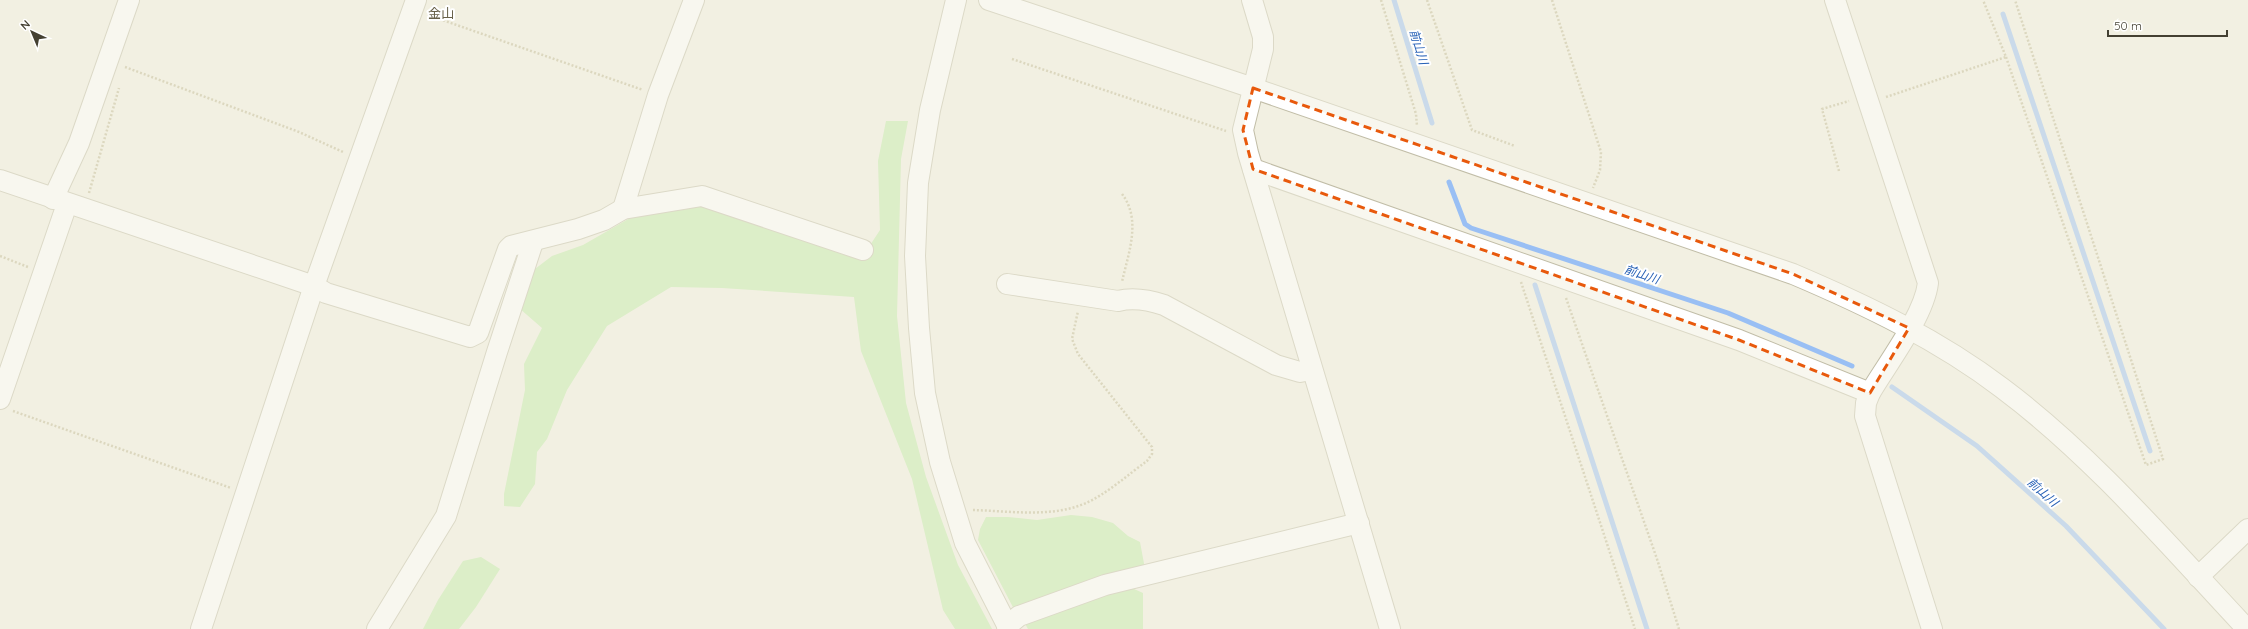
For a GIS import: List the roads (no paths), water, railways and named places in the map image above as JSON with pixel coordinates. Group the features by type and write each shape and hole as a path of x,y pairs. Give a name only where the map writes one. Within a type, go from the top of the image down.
{"street":[{"path":"3,404 44,273 68,204 79,143 129,0"},
{"path":"623,209 658,95 694,0"},
{"path":"956,0 929,117 918,183 915,256 925,393 940,462 965,543 1008,628 1019,616 1105,585 1359,523"},
{"path":"988,0 1253,88 1793,274 1848,297 1909,328 1954,354 2002,388 2050,427 2095,469 2247,629"},
{"path":"1252,0 1264,37 1263,49 1243,130 1311,370 1359,523 1390,629"},
{"path":"1835,0 1869,99 1928,283 1926,295 1909,328 1870,393 1866,403 1865,416 1932,629"},
{"path":"200,629 244,492 314,286 414,5"},
{"path":"1253,169 1739,340 1870,393"},
{"path":"0,180 314,286 326,293 463,336 475,336 478,332 508,249 516,244 533,242 604,220 623,209 702,196 863,250"},
{"path":"377,629 446,516 533,242"},
{"path":"1007,284 1122,300 1150,301 1164,305 1276,365 1300,372 1311,370"},
{"path":"2198,576 2248,529"}],"waterway":[{"name":"前山川","path":"1394,0 1432,123"},
{"path":"2003,14 2150,451"},
{"name":"前山川","path":"1449,182 1465,224 1471,228 1728,313 1852,366"},
{"path":"1535,285 1647,629"},
{"name":"前山川","path":"1892,387 1977,446 2066,526 2164,629"}],"district":[{"name":"金山","path":"441,13"}]}
